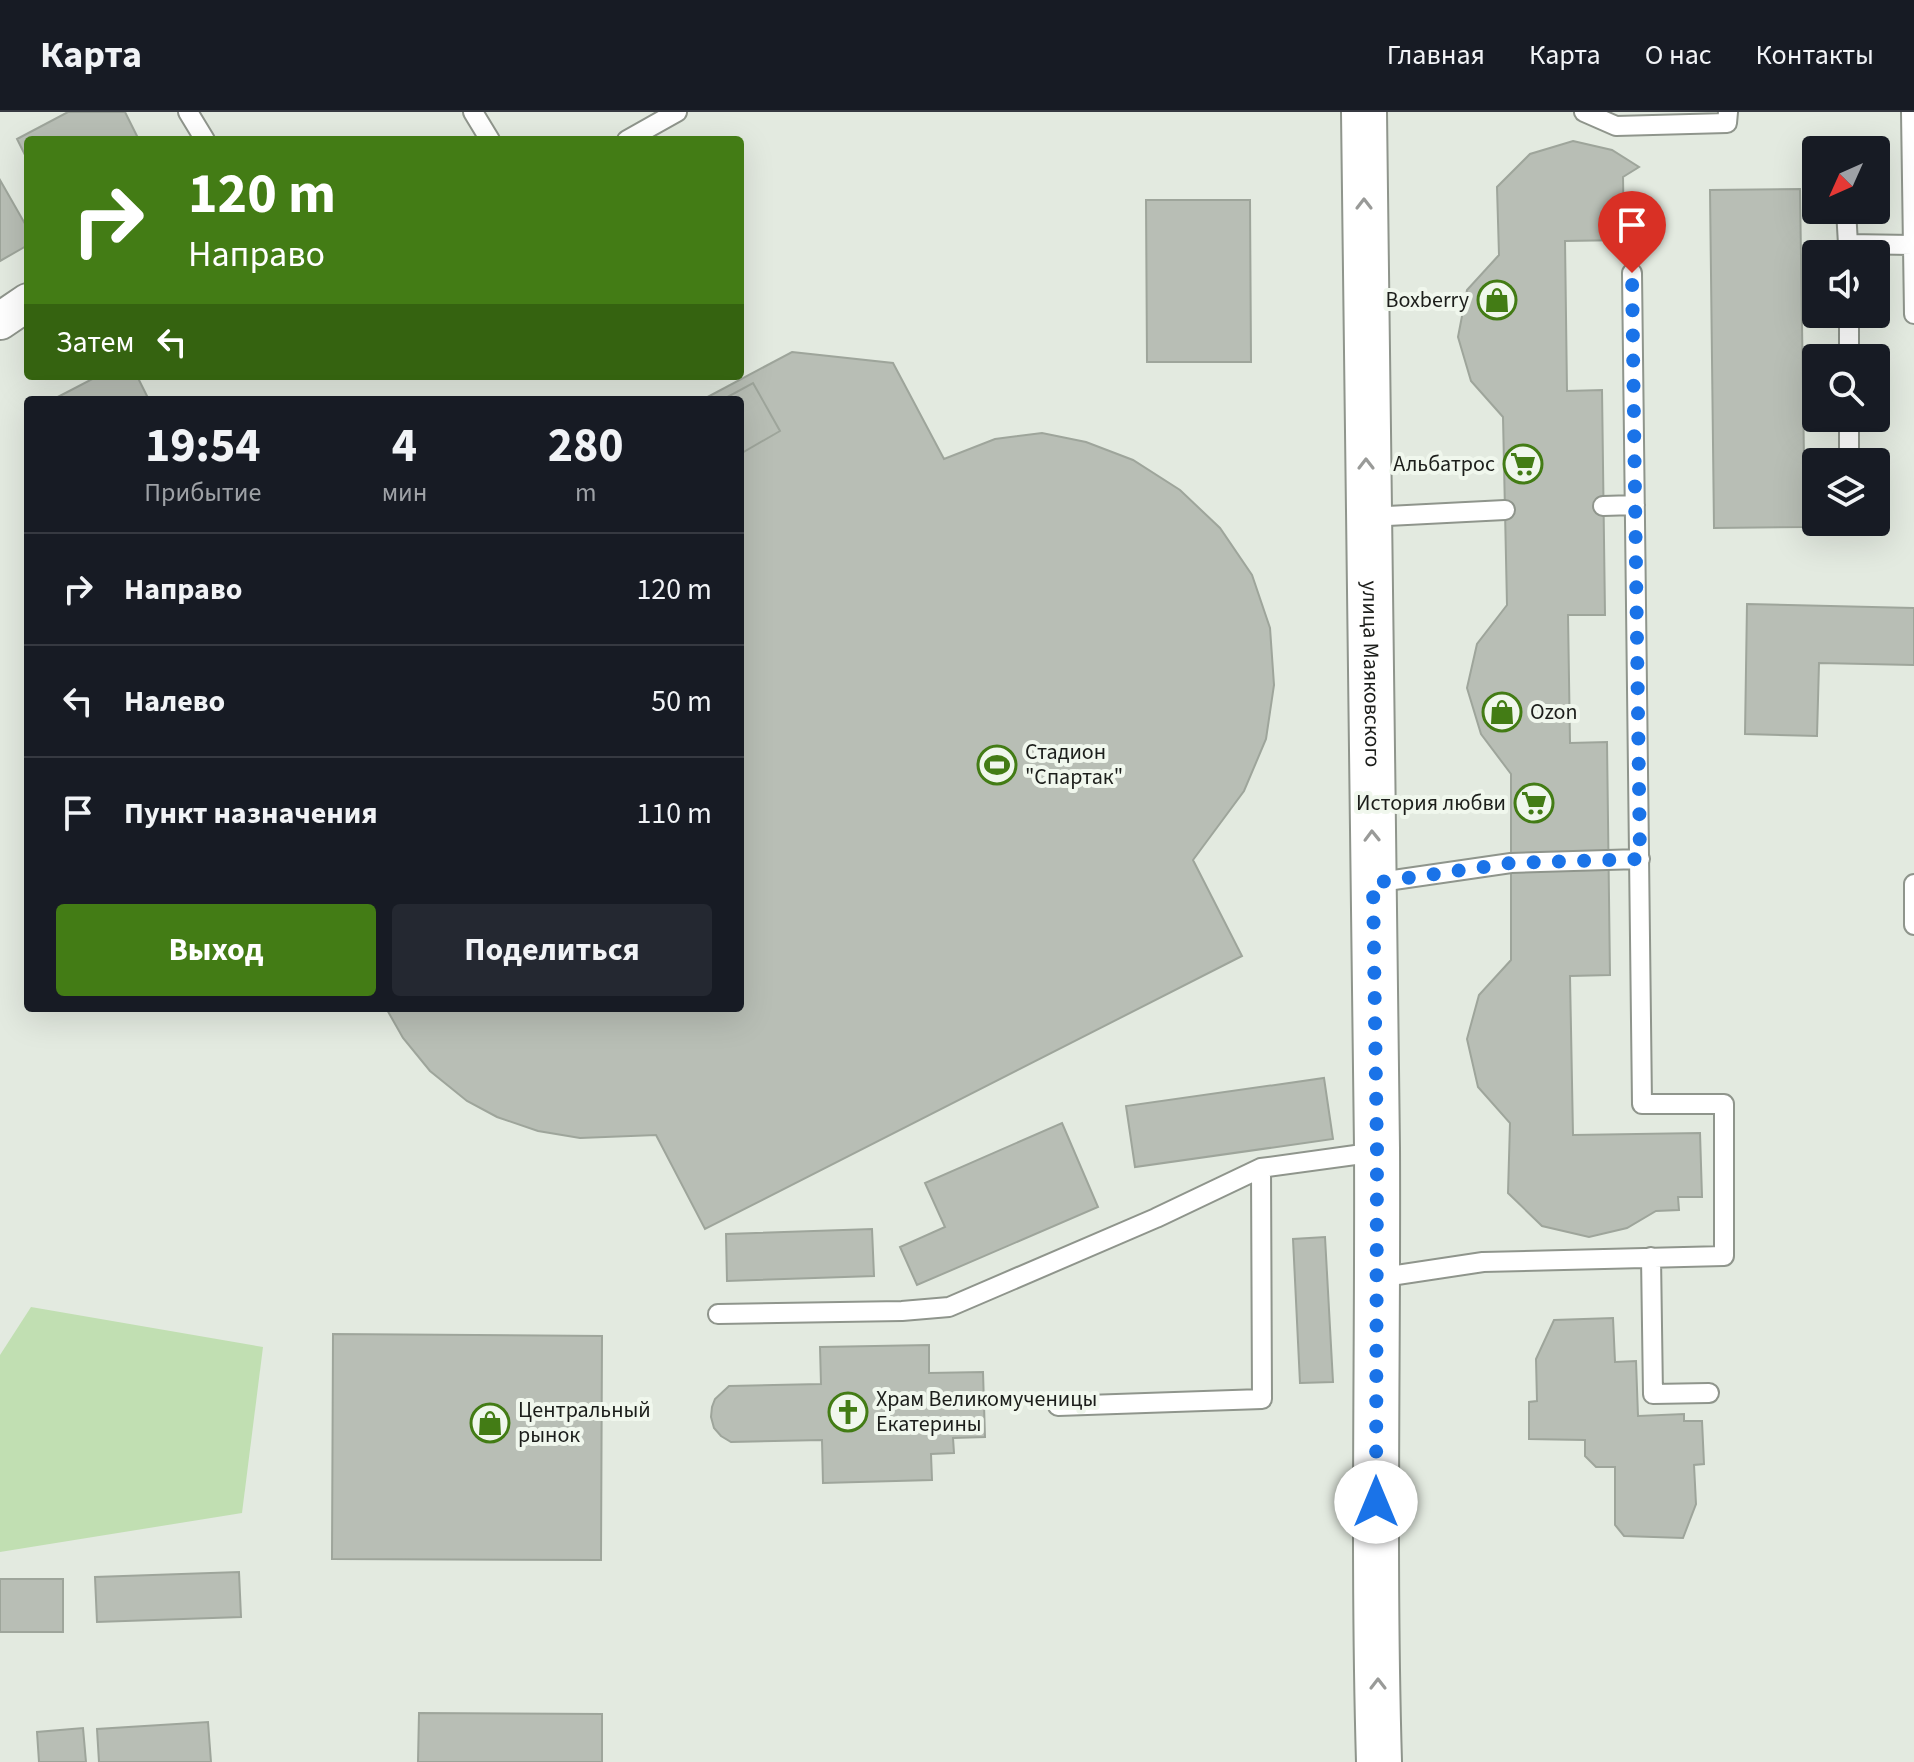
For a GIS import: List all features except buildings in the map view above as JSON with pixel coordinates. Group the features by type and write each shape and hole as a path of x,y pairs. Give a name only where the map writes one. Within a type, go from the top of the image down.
{"street":[{"name":"улица Маяковского","path":"1364,112 1377,1152 1375,1279 1379,1762"},
{"path":"0,321 24,305"}],"lane":[{"path":"188,112 203,136"},
{"path":"473,112 488,136"},
{"path":"634,136 677,112"},
{"path":"1584,112 1616,126 1727,123 1728,112"},
{"path":"1911,112 1914,314"},
{"path":"1890,246 1912,245"},
{"path":"1375,1279 1483,1262 1724,1256 1724,1104 1642,1104 1632,273"},
{"path":"1603,506 1635,505"},
{"path":"1367,517 1505,510"},
{"path":"1373,883 1511,863 1640,859"},
{"path":"1914,884 1914,925"},
{"path":"718,1314 902,1311 949,1307 1156,1218 1261,1168 1377,1152"},
{"path":"1058,1406 1262,1399 1261,1168"},
{"path":"1651,1257 1653,1394 1709,1393"}],"green space":[{"path":"31,1307 263,1347 242,1513 0,1552 0,1355"}],"place":[{"name":"Boxberry","path":"1497,300"},
{"name":"Альбатрос","path":"1523,464"},
{"name":"Ozon","path":"1502,712"},
{"name":"Стадион \"Спартак\"","path":"997,765"},
{"name":"История любви","path":"1534,803"},
{"name":"Храм Великомученицы Екатерины","path":"848,1412"},
{"name":"Центральный рынок","path":"490,1423"}],"route":[{"path":"1376,1502 1377,1152 1373,883 1511,863 1640,859 1632,273"}]}
